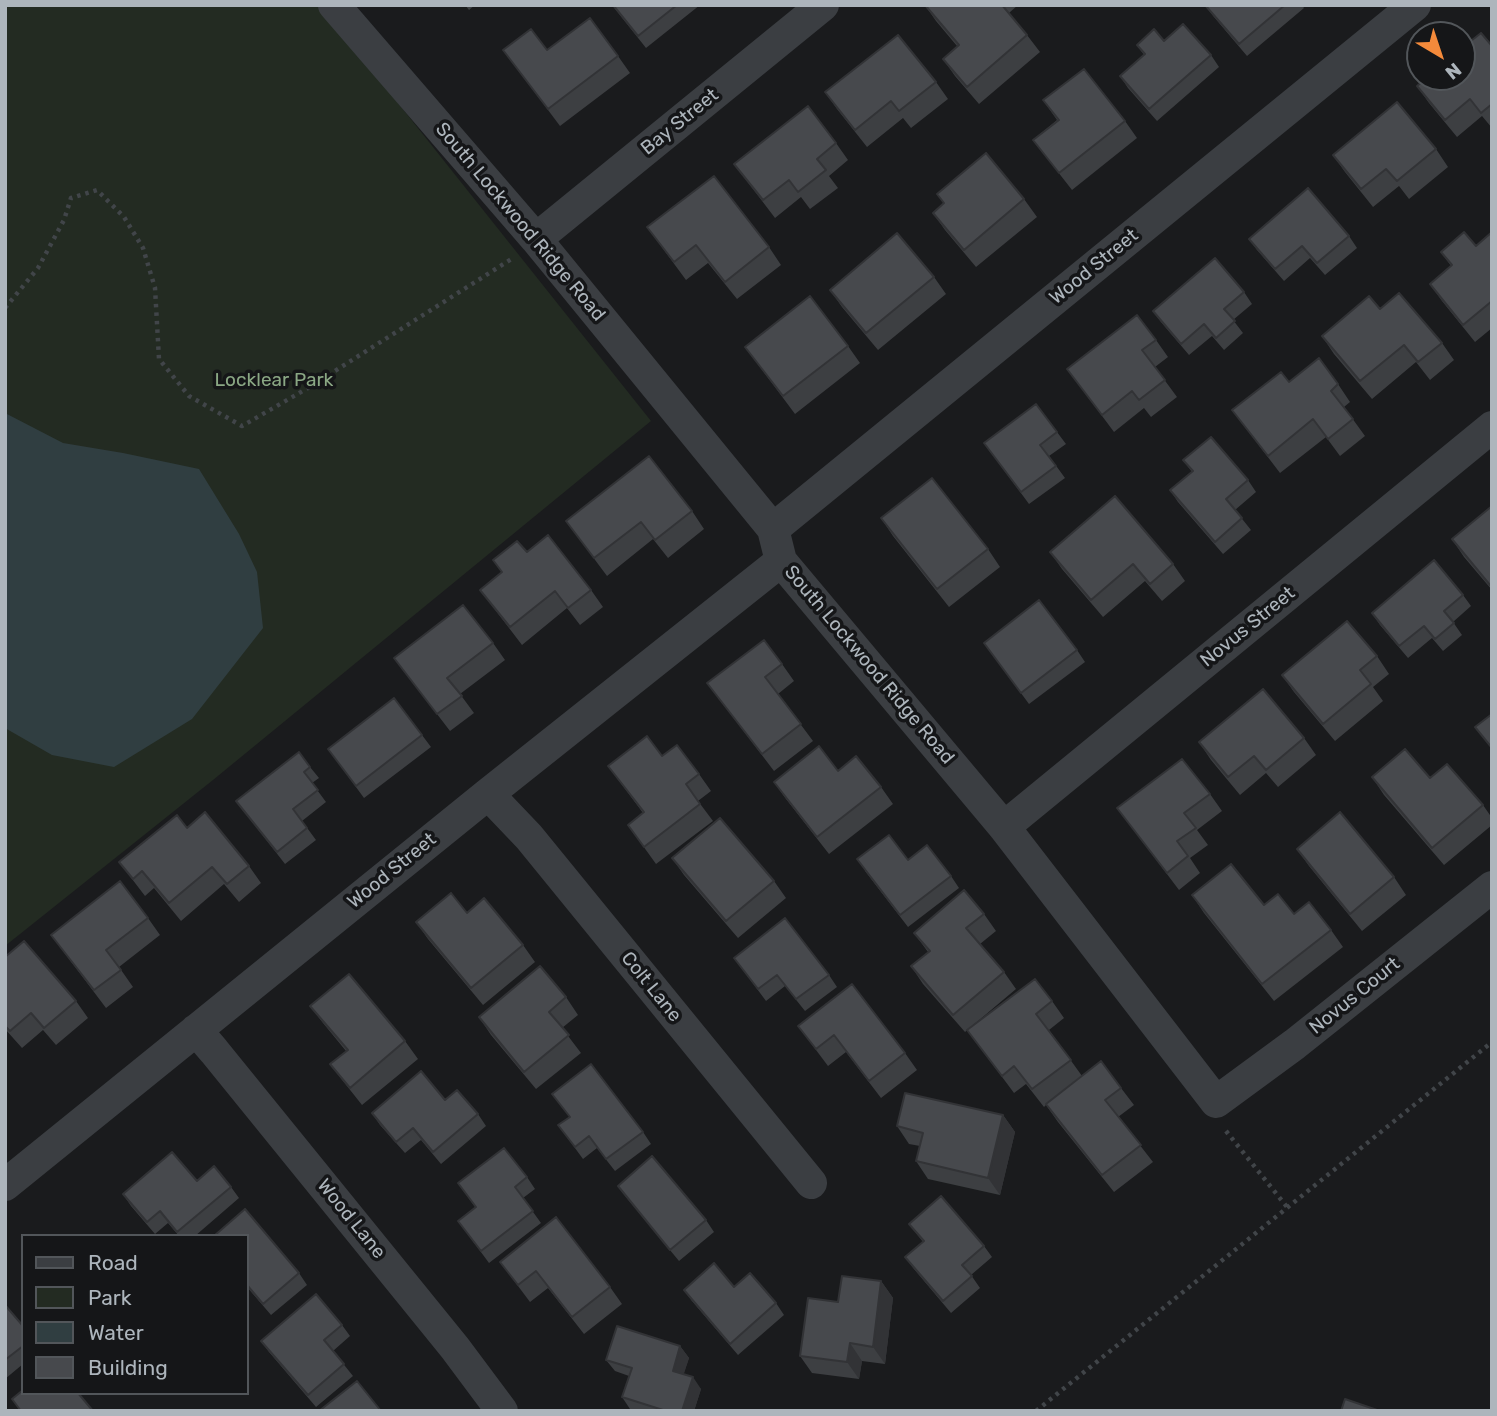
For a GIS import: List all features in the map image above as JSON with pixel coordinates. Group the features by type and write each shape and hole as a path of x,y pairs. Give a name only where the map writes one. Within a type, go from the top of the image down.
{"street":[{"name":"South Lockwood Ridge Road","path":"334,5 526,247 774,529 781,561 1004,827 1216,1102"},
{"name":"Bay Street","path":"526,247 823,5"},
{"name":"Wood Street","path":"774,529 1415,5"},
{"name":"Novus Street","path":"1004,827 1492,427"},
{"name":"Wood Street","path":"5,1185 781,561"},
{"name":"Colt Lane","path":"488,794 537,848 811,1183"},
{"name":"Novus Court","path":"1216,1102 1296,1044 1492,887"},
{"name":"Wood Lane","path":"196,1030 502,1411"}],"path":[{"path":"5,308 38,268 64,220 71,198 97,190 124,217 143,248 155,288 159,359 189,396 242,426 308,388 526,247"},
{"path":"1036,1411 1492,1042"},
{"path":"1216,1102 1225,1129 1287,1207"}],"green space":[{"name":"Locklear Park","path":"5,5 320,5 651,421 213,780 5,946"}],"water":[{"path":"5,413 63,443 199,469 239,534 257,572 263,628 192,719 114,767 52,755 5,728"}],"building":[{"path":"613,5 677,5 638,36"},
{"path":"925,5 1002,5 1027,35 967,87 943,59 959,45"},
{"path":"1205,5 1285,5 1239,44"},
{"path":"590,18 618,56 548,109 503,50 531,29 547,50"},
{"path":"1183,24 1211,55 1149,109 1120,76 1145,54 1137,45 1154,29 1164,41"},
{"path":"1481,33 1492,46 1492,104 1481,113 1470,99 1445,120 1421,91 1476,91 1476,37"},
{"path":"898,35 936,82 899,111 891,101 855,130 825,92"},
{"path":"1084,69 1125,121 1059,173 1033,140 1059,120 1043,100"},
{"path":"1397,102 1436,149 1397,181 1386,169 1361,189 1333,155"},
{"path":"808,106 836,143 817,159 826,170 798,192 789,180 763,200 734,164"},
{"path":"986,153 1024,199 964,250 933,213 944,203 937,194"},
{"path":"714,176 769,247 725,282 696,245 674,262 647,227"},
{"path":"1308,188 1349,236 1317,263 1302,246 1275,269 1249,239"},
{"path":"1464,232 1476,246 1492,232 1492,301 1463,325 1430,284 1452,265 1441,252"},
{"path":"897,233 934,277 866,333 830,290"},
{"path":"1215,258 1244,292 1224,309 1235,321 1216,338 1204,324 1181,344 1153,311"},
{"path":"1399,293 1442,343 1418,362 1404,345 1360,381 1322,336 1369,296 1380,309"},
{"path":"810,296 848,346 783,396 745,347"},
{"path":"1137,315 1156,340 1142,350 1165,380 1139,400 1132,391 1102,415 1067,369"},
{"path":"1319,358 1338,384 1331,391 1353,419 1328,439 1313,419 1268,456 1232,410 1281,372 1289,382"},
{"path":"1036,404 1057,432 1040,445 1056,466 1021,492 984,443"},
{"path":"1211,437 1248,480 1226,499 1242,518 1215,542 1170,490 1193,471 1183,460"},
{"path":"649,456 692,511 655,540 641,522 594,558 566,521"},
{"path":"932,478 988,549 937,589 881,518"},
{"path":"1115,496 1173,564 1150,584 1133,564 1091,600 1050,552"},
{"path":"1492,506 1492,583 1490,585 1452,539"},
{"path":"548,535 591,590 568,608 555,591 510,627 480,590 502,572 493,560 517,541 527,552"},
{"path":"1434,560 1463,595 1444,611 1454,623 1435,639 1424,626 1399,646 1372,613"},
{"path":"1039,600 1077,650 1021,693 984,643"},
{"path":"463,605 493,643 447,678 462,696 437,714 394,658"},
{"path":"1347,621 1377,656 1360,670 1371,684 1323,724 1282,675"},
{"path":"764,640 782,664 765,677 801,724 762,754 707,683"},
{"path":"1263,689 1304,738 1266,770 1254,756 1228,777 1199,742"},
{"path":"394,698 422,735 356,786 328,749"},
{"path":"1492,714 1492,748 1475,727"},
{"path":"647,736 662,756 677,745 699,774 686,784 700,804 644,847 628,825 644,812 608,766"},
{"path":"819,746 838,771 856,756 881,787 817,837 774,782"},
{"path":"1405,749 1430,778 1447,764 1483,805 1432,848 1372,777"},
{"path":"299,752 310,767 304,772 318,790 293,809 307,828 277,852 236,801"},
{"path":"1182,759 1210,794 1184,813 1196,828 1177,841 1188,856 1167,873 1117,808"},
{"path":"205,812 249,866 227,884 212,867 169,903 142,871 133,879 119,862 177,815 187,828"},
{"path":"1340,812 1394,877 1350,914 1297,849"},
{"path":"720,818 774,881 726,921 672,858"},
{"path":"889,835 908,860 927,845 951,876 900,915 857,859"},
{"path":"1231,864 1264,905 1278,894 1294,914 1309,902 1331,930 1262,984 1192,895"},
{"path":"120,881 148,918 106,950 121,970 94,990 51,935"},
{"path":"964,890 984,914 966,928 1004,972 953,1015 911,966 930,951 914,933"},
{"path":"451,893 467,913 484,898 523,945 471,988 416,922"},
{"path":"785,918 829,975 796,999 777,975 758,989 734,958"},
{"path":"24,941 76,1001 44,1028 31,1013 10,1031 5,1026 5,957"},
{"path":"540,966 566,997 549,1012 569,1035 524,1072 479,1017"},
{"path":"349,974 405,1041 350,1088 330,1064 348,1050 310,1006"},
{"path":"1035,979 1052,1001 1036,1014 1071,1060 1032,1089 1014,1066 1002,1076 967,1030"},
{"path":"852,984 905,1053 869,1081 834,1035 816,1049 798,1026"},
{"path":"1101,1061 1121,1088 1105,1100 1141,1145 1102,1175 1046,1104"},
{"path":"591,1064 643,1132 606,1159 589,1136 575,1147 558,1125 570,1117 552,1094"},
{"path":"421,1071 445,1100 457,1090 478,1114 433,1152 413,1128 396,1142 372,1113"},
{"path":"905,1093 1003,1115 988,1178 916,1161 923,1133 897,1126"},
{"path":"504,1148 527,1177 515,1187 533,1211 481,1251 458,1221 476,1207 458,1183"},
{"path":"172,1152 197,1181 214,1166 231,1187 177,1232 160,1211 147,1222 123,1194"},
{"path":"652,1156 706,1220 670,1250 618,1186"},
{"path":"941,1196 984,1246 962,1265 972,1276 943,1301 905,1257 924,1241 909,1224"},
{"path":"245,1209 299,1273 263,1304 248,1286 248,1234 216,1234"},
{"path":"556,1217 610,1287 572,1317 536,1271 518,1285 500,1262"},
{"path":"714,1263 734,1287 750,1273 776,1303 730,1344 684,1290"},
{"path":"842,1276 881,1281 873,1347 850,1343 847,1362 800,1356 808,1298 838,1302"},
{"path":"316,1294 342,1325 324,1340 344,1364 308,1395 261,1341"},
{"path":"5,1305 21,1324 21,1348 5,1360"},
{"path":"617,1326 680,1346 673,1371 693,1377 682,1411 666,1411 622,1397 632,1368 606,1360"},
{"path":"357,1381 381,1411 319,1411"},
{"path":"21,1392 21,1395 80,1395 93,1411 21,1411 12,1399"},
{"path":"1345,1399 1380,1411 1341,1411"}]}
